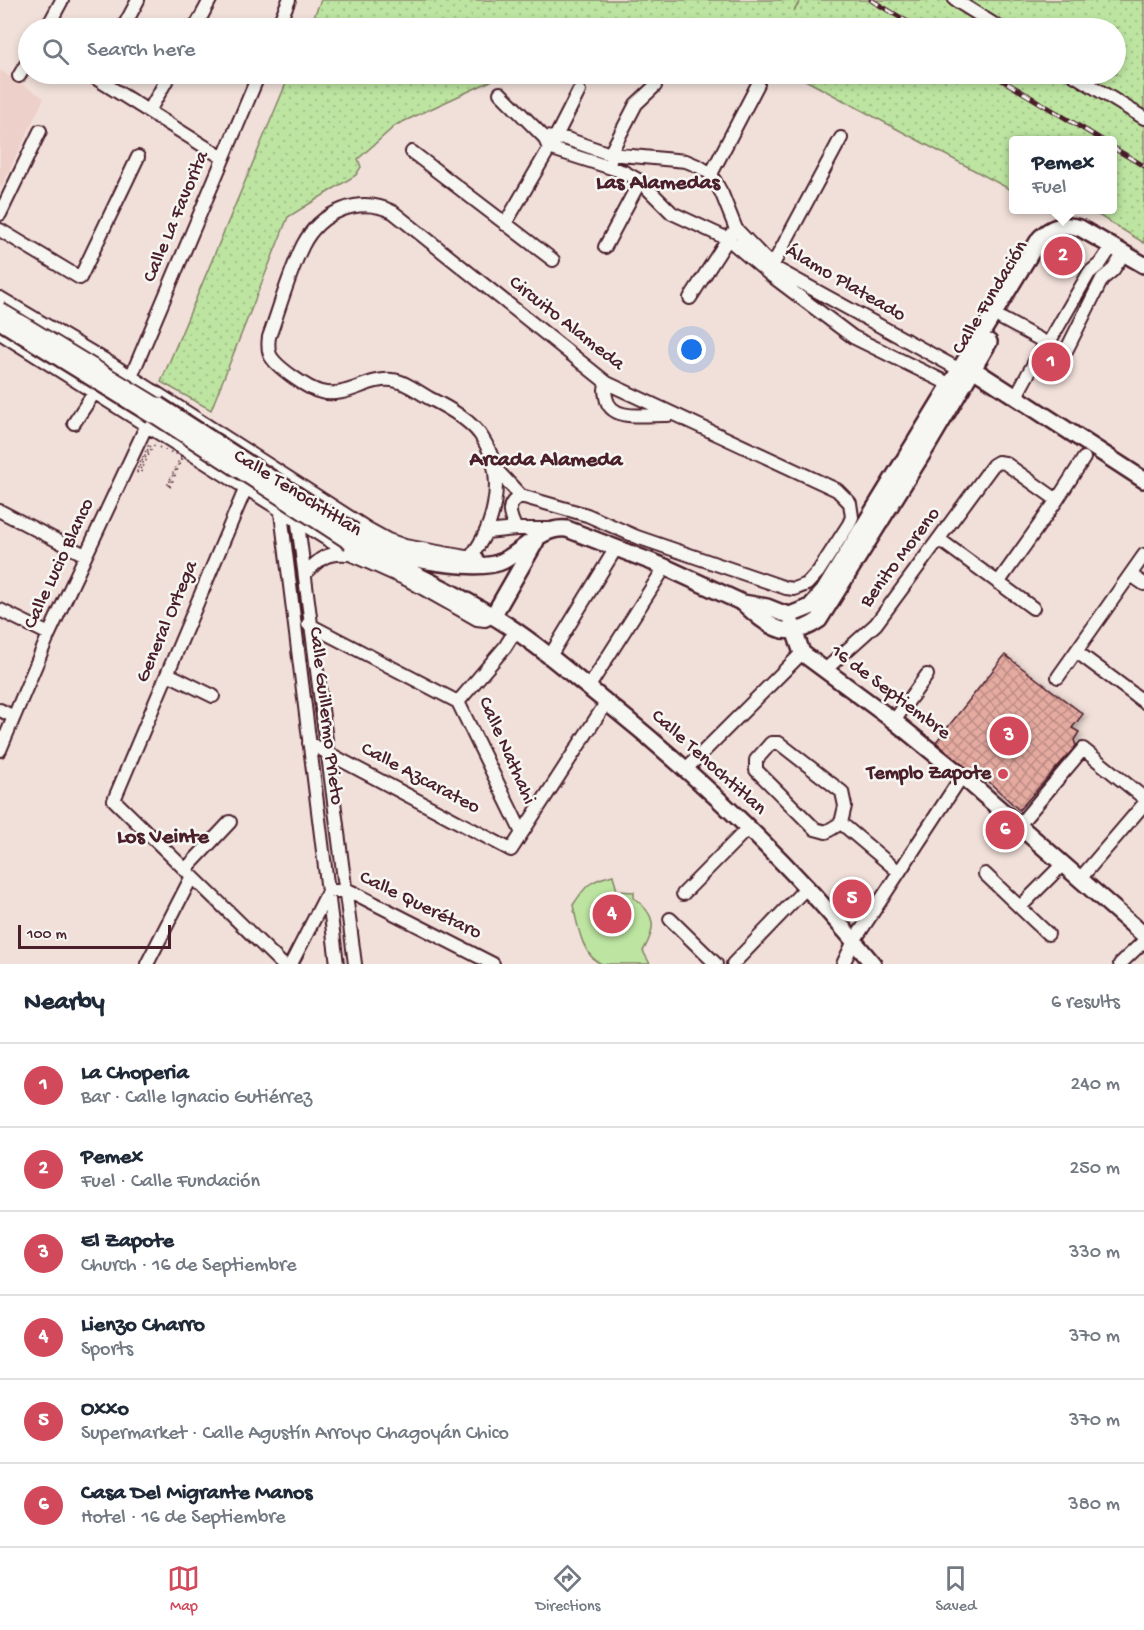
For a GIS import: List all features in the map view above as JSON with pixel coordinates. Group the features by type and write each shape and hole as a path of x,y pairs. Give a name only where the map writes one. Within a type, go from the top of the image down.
{"main road":[{"name":"Calle Fundación","path":"790,615 810,607 824,591 960,376 1051,238 1063,225 1070,225 1080,228 1118,250"},
{"path":"1118,250 1144,265"},
{"path":"0,321 154,410"},
{"name":"Calle Fundación","path":"795,632 807,629 819,620 928,445 960,376"},
{"path":"960,376 1016,396 1144,480"},
{"name":"Calle Tenochtitlan","path":"154,410 352,543 413,571 493,616 550,656 687,768 749,827 873,964"},
{"path":"352,543 375,546 398,555 497,563 551,529 567,529 665,567 743,603 767,607 790,615"},
{"path":"493,616 537,538"},
{"path":"743,603 760,619 780,629 795,632"},
{"name":"16 de Septiembre","path":"790,615 802,653 894,721 962,776 1144,935"}],"street":[{"path":"52,18 62,0"},
{"path":"128,18 138,0"},
{"path":"200,18 210,0"},
{"path":"281,18 289,0"},
{"path":"955,0 984,18"},
{"path":"108,84 223,158"},
{"path":"149,111 164,84"},
{"name":"Calle La Favorita","path":"131,376 255,84"},
{"path":"610,160 686,161 711,174 758,84"},
{"path":"1088,84 1144,118"},
{"path":"610,160 636,104 655,86"},
{"path":"505,224 549,141 579,91"},
{"path":"500,93 549,141"},
{"path":"0,214 40,131"},
{"path":"770,270 842,138"},
{"path":"549,141 567,139 610,160 640,181 672,213 732,234 690,298"},
{"path":"412,152 553,260"},
{"path":"0,230 80,278 138,157"},
{"name":"Álamo Plateado","path":"711,174 722,194 732,234 770,270 853,337 960,376"},
{"path":"605,247 640,181"},
{"name":"Circuito Alameda","path":"467,561 486,532 495,504 494,467 490,451 477,430 435,401 393,380 378,381 341,393 321,392 275,363 269,350 269,337 303,245 324,221 358,204 374,205 393,212 607,383 837,490 850,503 852,517 818,572 807,584 794,589 777,586 637,537 587,515 521,496 494,467"},
{"path":"1016,396 1089,273 1118,250"},
{"path":"997,319 1065,353 1102,279 1113,270 1118,250"},
{"name":"Álamo Plateado","path":"770,270 960,376"},
{"path":"0,298 131,376 154,410"},
{"path":"0,309 154,410"},
{"path":"0,333 94,392 154,410"},
{"path":"74,423 113,365"},
{"path":"607,383 604,389 607,403 612,410 621,415 675,416"},
{"name":"Calle Tenochtitlan","path":"154,410 258,459 388,540 467,561"},
{"name":"Calle Tenochtitlan","path":"154,410 246,487 297,521 352,543"},
{"name":"Calle Lucio Blanco","path":"0,750 49,634 154,410"},
{"path":"998,583 1084,458"},
{"name":"General Ortega","path":"189,873 114,800 258,459"},
{"name":"Benito Moreno","path":"825,670 876,624 993,465 998,462 1005,463 1057,500"},
{"name":"Calle Guillermo Prieto","path":"282,473 280,509 337,964"},
{"name":"Calle Guillermo Prieto","path":"299,484 297,521 306,573 355,964"},
{"path":"516,529 509,516 509,508 513,500 521,496"},
{"path":"0,511 85,555"},
{"path":"486,532 551,529"},
{"path":"940,540 1033,608"},
{"path":"306,573 318,559 352,543"},
{"path":"550,656 616,548"},
{"path":"1058,677 1144,555"},
{"path":"497,563 509,572 511,584"},
{"path":"588,688 665,567"},
{"path":"1131,575 1144,584"},
{"path":"0,610 49,634"},
{"path":"293,617 458,702"},
{"name":"Calle Nathahi","path":"515,631 458,702 522,833"},
{"path":"1077,652 1144,702"},
{"path":"687,768 802,653"},
{"path":"168,674 213,696"},
{"path":"894,721 927,675"},
{"path":"522,833 606,703"},
{"path":"0,710 14,717"},
{"name":"Calle Azcarateo","path":"309,743 511,850 522,833"},
{"path":"771,743 779,743 842,792 845,806 841,823 826,832 815,829 756,771 756,760 771,743"},
{"path":"1019,825 1083,749 1144,798"},
{"path":"843,964 854,941 962,776"},
{"path":"1079,880 1144,804"},
{"path":"147,964 189,873 230,822"},
{"path":"841,823 899,872"},
{"path":"682,894 749,827"},
{"path":"1020,907 1063,864"},
{"path":"189,873 282,964"},
{"path":"985,874 1048,934"},
{"path":"733,964 806,888"},
{"name":"Calle Querétaro","path":"328,892 346,889 493,964"},
{"path":"291,964 328,892"},
{"path":"670,919 716,964"},
{"path":"1120,964 1144,941"}],"path":[{"path":"148,449 137,471 139,472 151,445 149,444 136,472 140,474 153,445 181,456 166,486 171,487 183,458 182,457 168,485 170,486 182,459"}],"shaded area":[{"path":"0,70 18,81 18,84 22,84 44,98 0,190"}],"green space":[{"path":"321,0 800,0 794,11 801,0 1144,0 1144,243 1095,214 1117,214 1117,136 1009,136 1009,189 813,84 1126,84 1126,18 313,18"},
{"path":"286,84 484,84 396,125 358,159 361,167 356,175 288,217 211,410 161,382"},
{"path":"613,875 617,891 634,892 634,898 650,916 651,935 643,951 650,964 602,964 595,960 585,947 573,905 589,885 598,879"}],"building":[{"path":"1074,246 1078,258 1051,267 1047,255"},
{"path":"1005,655 1083,714 1072,728 1079,732 1074,740 1076,746 1019,810 988,781 962,766 936,742"}],"railway":[{"path":"871,0 901,18"},
{"path":"1009,84 1095,136"},
{"path":"1117,150 1144,166"}],"place":[{"name":"Pemex","path":"1063,256"},
{"name":"La Choperia","path":"1051,362"},
{"name":"El Zapote","path":"1009,736"},
{"name":"Templo Zapote","path":"1003,774"},
{"name":"Casa Del Migrante Manos","path":"1005,830"},
{"name":"Oxxo","path":"852,899"},
{"name":"Lienzo Charro","path":"612,914"}],"district":[{"name":"Las Alamedas","path":"658,184"},
{"name":"Arcada Alameda","path":"546,461"},
{"name":"Los Veinte","path":"163,838"}]}
